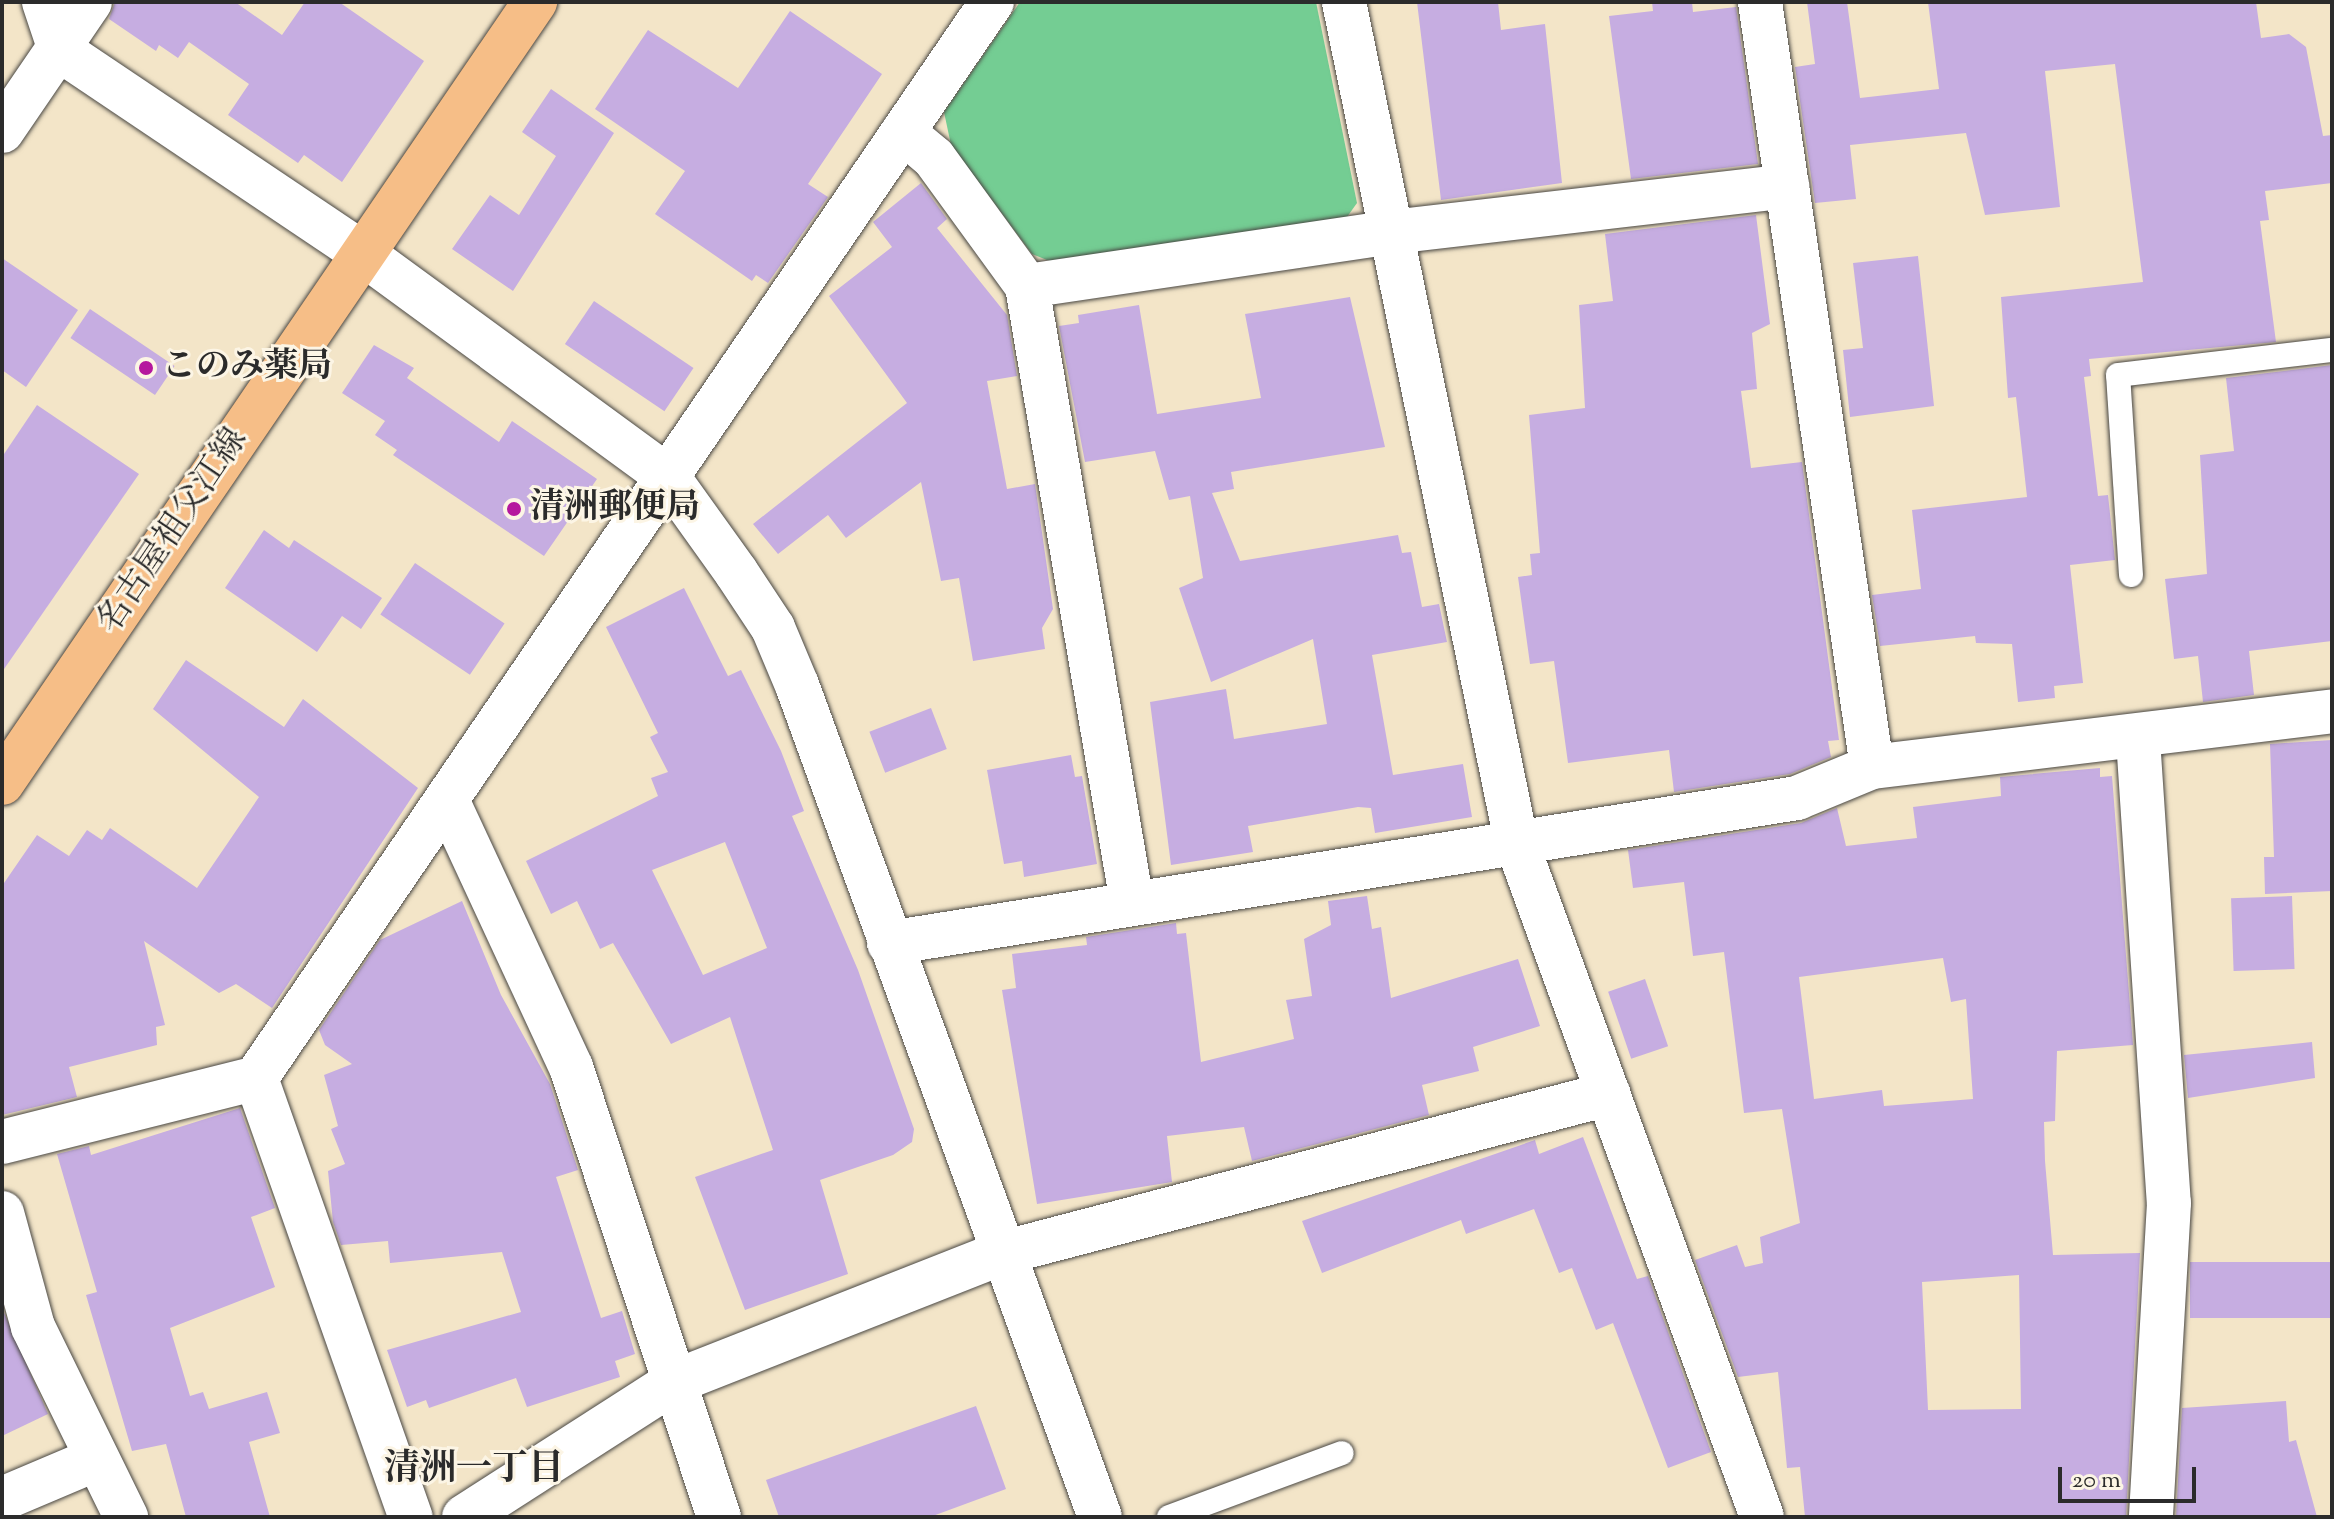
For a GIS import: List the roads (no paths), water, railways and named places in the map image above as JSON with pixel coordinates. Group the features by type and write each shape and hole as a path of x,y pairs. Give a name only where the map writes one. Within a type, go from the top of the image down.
{"main road":[{"name":"名古屋祖父江線","path":"2,783 535,2"}],"street":[{"path":"44,2 60,50 362,253 668,477 773,628 1100,1517"},
{"path":"2,131 90,2"},
{"path":"2,1142 256,1078 992,2"},
{"path":"1344,2 1516,841 1762,1517"},
{"path":"1760,2 1872,767"},
{"path":"903,132 934,158 1027,286 1132,903"},
{"path":"1027,286 1391,232 1787,186"},
{"path":"889,943 1797,798 1872,767 2138,739 2332,711"},
{"path":"2138,739 2169,1203 2151,1517"},
{"path":"447,800 571,1067 719,1517"},
{"path":"256,1078 411,1517"},
{"path":"464,1517 674,1382 1002,1253 1608,1094"},
{"path":"2,1213 33,1327 94,1460 126,1517"},
{"path":"2,1499 94,1460"}],"lane":[{"path":"2131,575 2118,375 2332,350"},
{"path":"1169,1517 1342,1453"}],"place":[{"name":"このみ薬局","path":"146,368"},
{"name":"清洲郵便局","path":"514,509"}],"district":[{"name":"清洲一丁目","path":"474,1471"}]}
